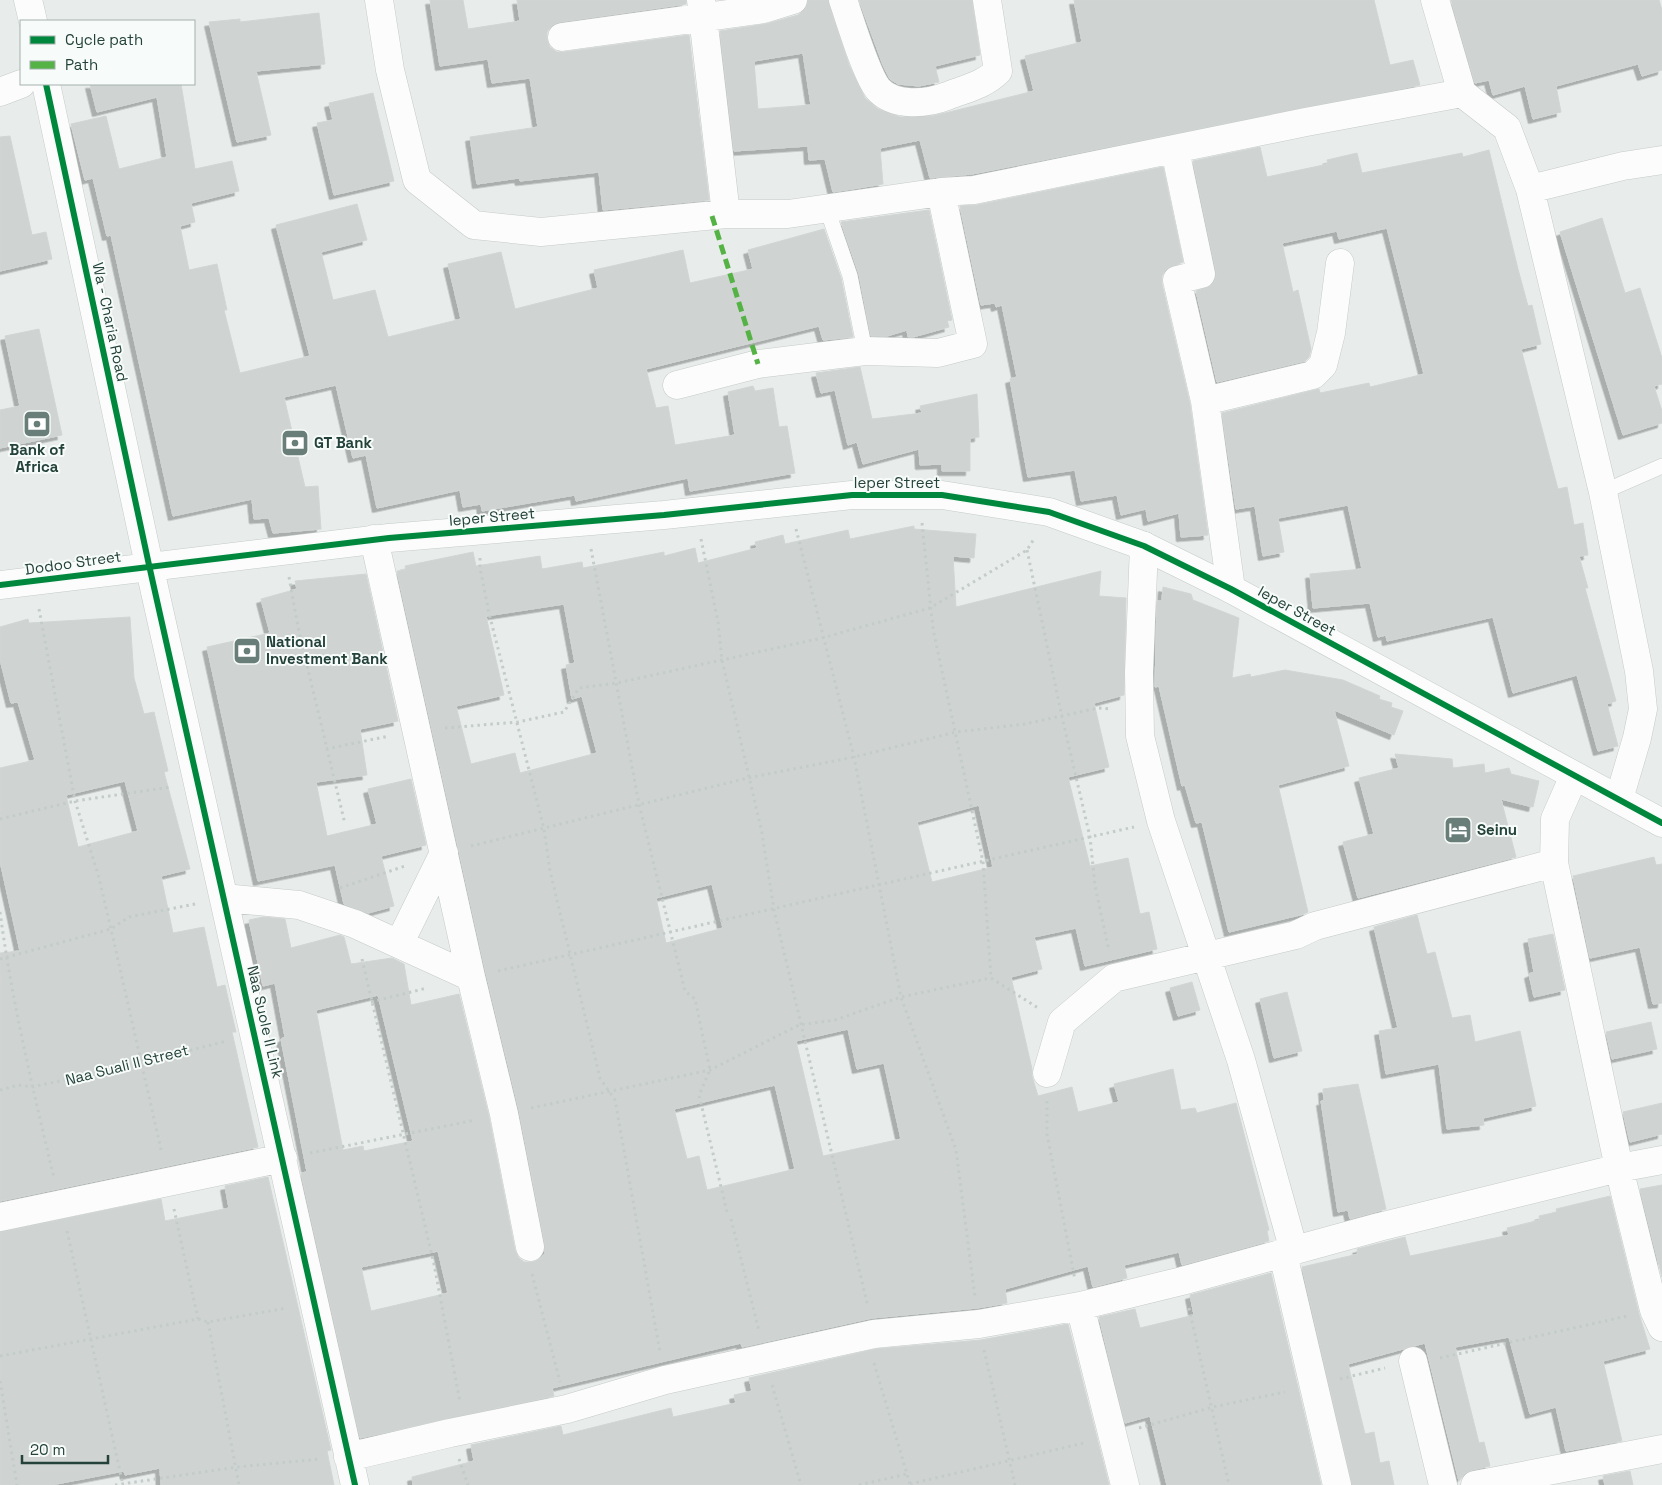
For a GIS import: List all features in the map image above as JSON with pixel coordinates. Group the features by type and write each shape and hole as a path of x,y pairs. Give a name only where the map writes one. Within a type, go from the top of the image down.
{"street":[{"path":"28,0 33,20"},
{"path":"379,0 390,70 417,180 474,225 541,232 726,214 788,214 941,192 974,190 1306,122 1462,93"},
{"path":"562,37 702,9 764,9 793,0"},
{"path":"843,0 871,76 878,89 891,98 907,102 936,100 989,80 998,71 988,0"},
{"path":"1435,0 1462,93 1507,128 1530,189 1603,492 1639,671 1643,709 1637,738 1619,799"},
{"path":"702,9 726,214"},
{"path":"0,92 20,84"},
{"name":"Wa - Charia Road","path":"46,85 149,565"},
{"path":"1623,166 1662,144"},
{"path":"1175,150 1201,274 1177,280 1205,401 1231,589"},
{"path":"1530,189 1623,166 1662,160"},
{"path":"676,385 758,364 865,351 938,353 973,344 941,192"},
{"path":"1205,401 1313,375 1323,365 1331,333 1340,263"},
{"name":"Ieper Street","path":"149,565 374,539 695,512 852,495 942,495 1049,512 1144,546 1231,589 1662,823"},
{"path":"374,539 415,731 504,1114 530,1246"},
{"path":"1144,546 1140,736 1161,821 1241,1060 1289,1253 1314,1386 1337,1485"},
{"name":"Dodoo Street","path":"0,584 35,582 149,565"},
{"name":"Naa Suole II Link","path":"149,565 355,1485"},
{"path":"1574,776 1555,819 1554,863 1619,1168 1658,1318"},
{"path":"400,944 444,853"},
{"path":"1047,1073 1062,1022 1114,978 1207,958 1296,935 1315,926 1554,863"},
{"path":"224,898 299,905 355,924 471,977"},
{"path":"0,1216 283,1158"},
{"path":"348,1456 567,1409 665,1380 870,1335 979,1324 1080,1306 1289,1253 1379,1227 1619,1168 1662,1160"},
{"path":"1080,1306 1114,1435 1125,1485"},
{"path":"1413,1361 1443,1485"},
{"path":"1475,1485 1662,1449"}],"lane":[{"path":"827,209 850,276 865,351"},
{"path":"1603,492 1662,466"}],"path":[{"path":"919,495 930,608 983,862 991,978"},
{"path":"789,501 822,638 854,757 901,997 956,1150 979,1324 1015,1485"},
{"path":"695,512 718,622 722,660 762,833 774,910 799,1025 870,1335 910,1485 1114,1435 1213,1407 1314,1386 1413,1361 1432,1360 1658,1318"},
{"path":"326,749 415,731 518,722 564,712 579,688 617,683 822,638 930,608 1027,550 1049,512"},
{"path":"587,521 593,570 617,683 639,804 685,991 696,999 710,1070 700,1094 728,1216"},
{"path":"481,530 480,568 489,613 544,828 550,871 600,1078 615,1100 665,1380"},
{"path":"284,549 299,632 345,824"},
{"path":"1027,550 1062,717 1090,837 1094,886 1114,978"},
{"path":"35,582 75,801 98,874 112,929 198,1319"},
{"path":"338,889 444,853 748,778 854,757 956,732 1062,717 1098,708 1140,709"},
{"path":"0,819 75,801 198,783"},
{"path":"371,1002 471,977 878,887 1161,821"},
{"path":"0,959 112,929 129,917 224,898"},
{"path":"355,924 371,1002 434,1264 466,1430"},
{"path":"283,1158 403,1136 710,1070 799,1025 835,1020 901,997 991,978 1062,1022"},
{"path":"1047,1073 1048,1134 1080,1306"},
{"path":"530,1246 530,1270 567,1409"},
{"path":"1182,1281 1213,1407 1229,1485"},
{"path":"0,1356 198,1319 208,1322 315,1303"},
{"path":"208,1322 239,1485"},
{"path":"0,1380 17,1485"},
{"path":"115,1485 237,1467 348,1456"},
{"path":"860,1485 907,1474"}],"building":[{"path":"430,0 463,0 468,29 520,21 517,0 686,0 686,4 559,22 552,25 547,32 547,39 550,47 557,52 564,52 689,35 709,200 603,210 599,172 520,181 519,178 477,184 470,137 538,127 530,78 492,83 488,59 440,66"},
{"path":"808,0 828,0 849,65 865,98 878,109 900,117 933,116 1034,91 1025,56 1082,42 1074,0 1374,0 1390,65 1413,60 1420,85 972,174 930,178 920,140 880,148 883,184 833,192 825,159 809,160 808,146 734,151 720,31 766,24 798,15 805,10","holes":["803,53 811,105 758,109 754,61"]},
{"path":"859,0 972,0 980,55 935,66 939,82 919,86 898,84 890,79 883,65"},
{"path":"1451,0 1659,0 1662,10 1662,70 1642,76 1638,64 1556,86 1561,112 1533,119 1525,86 1493,95 1489,80 1475,83"},
{"path":"319,13 325,64 256,71 271,135 237,142 209,22 240,19 240,22"},
{"path":"90,85 181,85 195,169 232,161 239,191 191,203 195,222 180,226 189,270 217,264 227,310 224,310 240,373 310,356 276,225 357,204 367,240 321,252 333,300 375,290 388,337 461,319 448,264 501,252 515,309 598,288 594,270 683,250 690,283 753,269 748,250 824,229 841,278 853,337 823,340 819,326 646,369 656,408 668,406 675,445 735,435 728,392 753,386 755,391 773,388 779,427 787,426 795,473 690,491 688,478 576,501 575,495 482,511 481,504 463,507 460,490 377,508 366,455 353,458 336,385 284,397 305,487 318,486 321,529 273,533 269,518 254,519 252,499 173,516 111,235 107,236 93,178 85,180 71,124 106,116 119,169 167,157 157,97 97,112"},
{"path":"373,93 394,181 334,195 317,123 333,120 329,103"},
{"path":"10,136 32,235 46,232 52,259 0,271 0,137"},
{"path":"1260,147 1267,177 1328,164 1327,160 1357,153 1362,173 1462,153 1463,157 1489,150 1518,269 1528,306 1532,305 1541,344 1521,349 1558,489 1567,487 1574,525 1583,523 1588,555 1579,556 1588,588 1585,588 1616,701 1607,704 1618,746 1598,751 1577,675 1513,693 1493,617 1387,641 1386,635 1378,637 1370,603 1313,608 1310,574 1362,569 1348,505 1278,518 1284,552 1263,556 1255,506 1236,509 1222,413 1319,389 1320,393 1369,383 1370,387 1424,374 1387,228 1339,239 1337,231 1282,243 1293,292 1298,290 1311,349 1309,357 1305,361 1217,382 1196,291 1212,285 1216,278 1216,271 1193,161"},
{"path":"1163,167 1183,262 1166,269 1162,276 1162,284 1190,404 1208,535 1181,537 1179,513 1148,521 1146,509 1121,515 1117,495 1081,501 1075,470 1028,477 1010,379 1017,377 1002,305 996,307 995,303 981,305 960,206 977,205"},
{"path":"929,210 952,320 947,321 949,327 913,337 908,337 907,330 887,336 871,336 859,274 841,222"},
{"path":"1602,218 1625,293 1640,288 1662,358 1662,384 1654,386 1662,411 1662,423 1623,435 1560,232"},
{"path":"39,329 62,435 0,448 0,410 20,406 5,336"},
{"path":"860,367 872,419 922,413 920,406 977,394 979,437 970,438 970,471 942,471 942,464 920,465 919,449 863,464 857,442 848,445 835,390 821,393 816,373"},
{"path":"914,526 914,529 976,534 974,558 953,556 956,607 1101,571 1099,596 1126,598 1124,695 1094,703 1109,767 1068,777 1090,866 1128,858 1140,914 1149,912 1157,949 1085,966 1076,928 1034,937 1042,969 1011,977 1032,1076 1038,1096 1072,1087 1078,1112 1119,1102 1114,1084 1173,1069 1181,1110 1195,1108 1197,1113 1236,1103 1269,1230 1267,1231 1269,1241 1182,1265 1179,1252 1124,1265 1127,1278 1093,1287 1088,1266 1005,1289 1007,1303 977,1308 872,1318 742,1347 741,1343 552,1388 554,1396 360,1438 301,1173 307,1172 281,1039 285,1037 275,983 263,986 249,920 263,917 285,919 291,948 340,935 344,937 351,964 392,958 404,964 411,1005 459,994 489,1117 515,1250 519,1258 524,1262 533,1262 541,1258 545,1253 545,1244 519,1110 486,973 397,571 406,570 405,566 473,552 476,566 540,556 542,569 582,562 583,568 664,552 664,556 695,548 698,563 757,548 755,542 783,535 785,544 848,530 850,539","holes":["564,604 575,663 566,665 572,699 582,696 597,753 520,773 515,753 471,764 456,706 504,695 486,616","979,805 993,867 932,882 917,822","712,884 723,928 666,943 656,898","378,995 413,1141 364,1151 363,1146 343,1150 316,1010","848,1029 857,1069 884,1063 901,1139 823,1156 796,1041","775,1085 795,1169 707,1190 699,1156 687,1159 674,1109","438,1251 448,1293 371,1311 361,1267"]},
{"path":"366,574 398,721 360,729 367,775 316,782 327,836 377,824 368,789 411,779 426,845 381,856 394,906 368,913 344,904 335,865 258,881 207,647 270,633 261,599 297,589 295,581"},
{"path":"1163,587 1191,594 1193,600 1239,618 1232,678 1250,674 1251,677 1285,670 1343,680 1380,696 1379,699 1392,703 1391,707 1403,711 1394,735 1334,710 1349,766 1278,785 1308,912 1304,914 1229,932 1202,822 1196,823 1185,785 1182,786 1159,686 1155,687 1157,601 1162,601"},
{"path":"130,617 134,678 144,714 154,712 168,771 164,772 190,869 161,876 173,933 204,927 217,987 225,985 236,1032 232,1032 258,1147 0,1201 0,953 20,951 0,861 0,768 35,760 18,702 11,703 0,659 0,627 28,619 29,623","holes":["125,781 138,831 78,847 66,795"]},
{"path":"1395,754 1452,759 1453,768 1484,764 1485,773 1509,768 1511,774 1539,781 1533,807 1501,799 1516,857 1358,898 1343,842 1374,834 1359,778 1399,768"},
{"path":"1654,857 1656,865 1662,864 1662,1003 1653,1004 1640,947 1590,958 1573,876"},
{"path":"1417,915 1427,954 1435,952 1452,1018 1470,1015 1475,1042 1520,1031 1536,1106 1483,1118 1484,1125 1447,1129 1439,1064 1386,1074 1379,1031 1398,1028 1374,927"},
{"path":"1553,934 1565,990 1534,997 1529,974 1534,972 1528,939"},
{"path":"1192,982 1200,1010 1178,1016 1170,988"},
{"path":"1287,992 1302,1051 1274,1058 1260,999"},
{"path":"1651,1022 1657,1049 1612,1059 1606,1032"},
{"path":"1358,1084 1386,1209 1350,1219 1348,1210 1338,1212 1321,1101 1324,1101 1323,1089"},
{"path":"1662,1103 1662,1134 1630,1142 1623,1112"},
{"path":"268,1177 331,1450 327,1451 334,1485 161,1485 160,1468 125,1475 124,1471 51,1485 0,1485 0,1232 161,1199 165,1221 229,1208 225,1186"},
{"path":"1662,1185 1662,1277 1640,1189"},
{"path":"1610,1196 1639,1314 1650,1349 1603,1361 1622,1441 1566,1451 1556,1407 1530,1414 1509,1337 1455,1347 1479,1443 1484,1442 1490,1466 1465,1473 1459,1481 1425,1343 1348,1364 1365,1434 1374,1432 1380,1463 1389,1461 1394,1485 1352,1485 1302,1267 1358,1254 1357,1249 1405,1237 1410,1256 1509,1235 1507,1228 1540,1220 1539,1216 1557,1212 1556,1209"},
{"path":"1271,1273 1321,1485 1167,1485 1150,1416 1125,1423 1099,1317 1135,1309 1140,1328 1194,1315 1190,1295"},
{"path":"1068,1324 1109,1485 413,1485 412,1477 474,1461 471,1445 561,1426 563,1435 671,1408 673,1417 736,1403 734,1395 752,1391 749,1378 876,1349 981,1340"},
{"path":"1630,1471 1633,1485 1605,1485 1603,1476"}],"marked path":[{"path":"712,216 758,364"}],"cycle path":[{"path":"46,85 149,565 355,1485"},
{"path":"0,585 389,538 664,515 852,495 942,495 1049,512 1144,546 1231,589 1662,823"}],"place":[{"name":"Bank of Africa","path":"37,424"},
{"name":"GT Bank","path":"295,443"},
{"name":"National Investment Bank","path":"247,651"},
{"name":"Seinu","path":"1458,830"}]}
